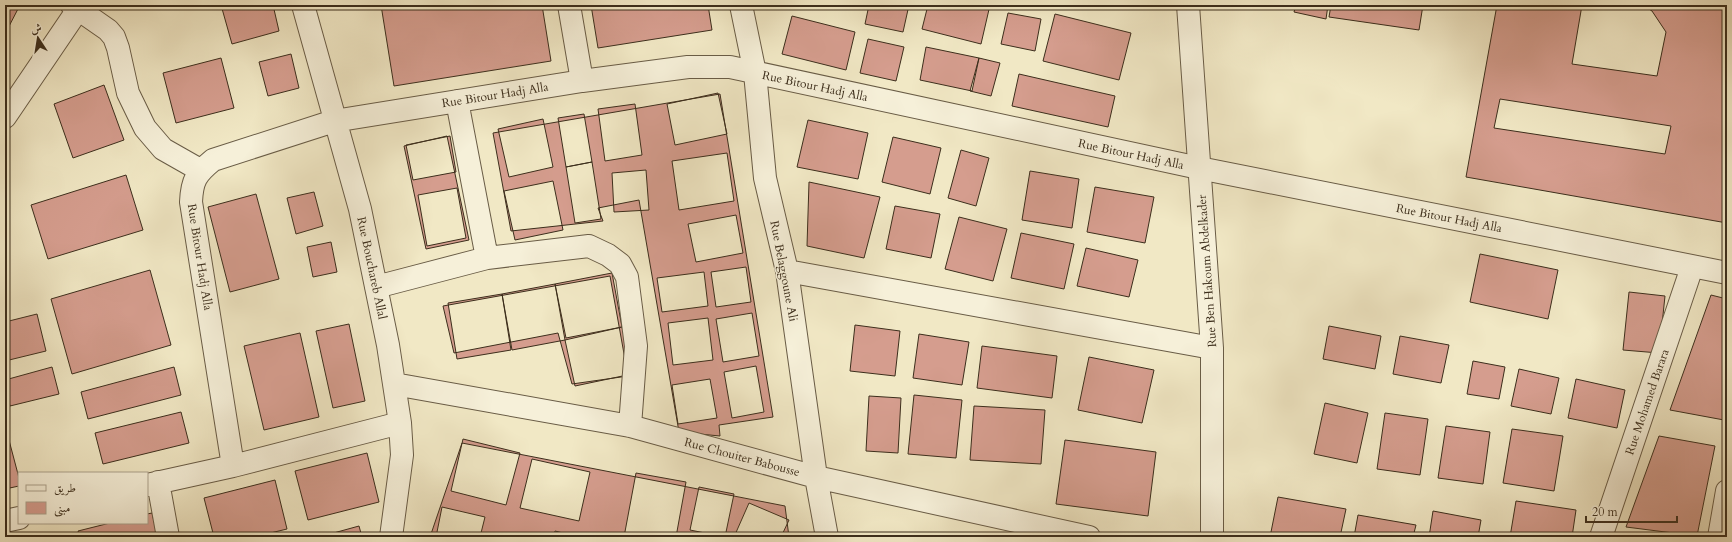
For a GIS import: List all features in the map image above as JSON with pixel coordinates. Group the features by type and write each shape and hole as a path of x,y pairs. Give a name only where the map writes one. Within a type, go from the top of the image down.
{"street":[{"name":"Rue Bouchareb Allal","path":"303,5 334,121 360,209 388,345 400,423 402,455 391,537"},
{"path":"569,5 582,81"},
{"name":"Rue Belaggoune Ali","path":"741,5 754,73 765,178 787,271 826,537"},
{"name":"Rue Ben Hakoum Abdelkader","path":"1188,5 1212,348 1212,537"},
{"path":"5,117 77,6 108,30 114,37 118,48 128,93 146,128 163,149 200,170"},
{"name":"Rue Bitour Hadj Alla","path":"233,466 192,202 192,186 200,170 213,160 334,121 582,81 688,67 730,67 1199,168 1727,273"},
{"path":"457,101 486,258"},
{"path":"376,287 486,258 589,246 608,255 620,264 627,277 636,346 630,426"},
{"name":"Rue Mohamed Barara","path":"1601,537 1692,267"},
{"path":"787,271 1212,348"},
{"name":"Rue Chouiter Babousse","path":"394,384 630,426 816,477 1089,537"},
{"path":"168,537 152,484 233,466 400,423"},
{"path":"1719,537 1727,491"},
{"path":"5,521 18,518"}],"building":[{"path":"5,5 20,5 5,34"},
{"path":"221,5 273,5 279,31 232,44"},
{"path":"381,5 542,5 551,61 394,86"},
{"path":"591,5 708,5 712,30 598,48"},
{"path":"869,5 909,5 903,32 865,24"},
{"path":"928,5 990,5 981,44 922,29"},
{"path":"1296,5 1328,5 1326,19 1294,12"},
{"path":"1331,5 1423,5 1419,30 1329,17"},
{"path":"1497,5 1582,5 1572,64 1657,76 1666,32 1652,11 1643,5 1727,5 1727,223 1466,177","holes":["1500,99 1671,126 1665,154 1494,128"]},
{"path":"1008,13 1041,19 1035,51 1001,44"},
{"path":"1055,14 1131,33 1119,80 1043,61"},
{"path":"792,16 855,32 846,70 782,54"},
{"path":"868,39 904,47 896,81 860,73"},
{"path":"926,47 979,58 972,91 920,80"},
{"path":"291,54 299,88 268,96 259,62"},
{"path":"221,58 234,108 176,123 163,73"},
{"path":"979,58 1000,63 991,96 970,91"},
{"path":"1019,74 1115,96 1108,127 1012,106"},
{"path":"104,85 124,140 73,158 54,104"},
{"path":"718,93 727,134 675,145 667,104"},
{"path":"720,94 773,417 719,425 720,436 679,432 639,200 598,208 603,221 511,231 493,133"},
{"path":"635,104 642,155 605,161 598,109"},
{"path":"584,114 592,162 566,167 558,118"},
{"path":"543,119 553,167 509,177 498,129"},
{"path":"808,120 868,133 858,179 797,167"},
{"path":"447,136 469,240 426,249 404,146"},
{"path":"450,136 456,172 413,180 406,145"},
{"path":"893,137 941,148 930,194 882,182"},
{"path":"961,150 989,158 976,206 948,198"},
{"path":"727,153 734,201 679,210 672,161"},
{"path":"592,162 601,219 575,223 566,167"},
{"path":"646,170 649,210 614,212 612,173"},
{"path":"1030,171 1079,179 1072,228 1022,220"},
{"path":"126,175 143,230 48,259 31,205"},
{"path":"553,181 563,230 515,240 504,191"},
{"path":"809,182 880,197 864,258 807,246"},
{"path":"1095,187 1154,197 1145,243 1087,232"},
{"path":"457,188 466,238 427,246 418,195"},
{"path":"314,192 323,226 296,234 287,198"},
{"path":"256,194 279,279 230,292 208,207"},
{"path":"895,206 940,214 931,258 886,249"},
{"path":"736,215 743,253 696,262 688,224"},
{"path":"959,217 1007,229 993,281 945,269"},
{"path":"1021,233 1074,244 1064,289 1011,278"},
{"path":"331,242 337,272 313,277 307,247"},
{"path":"1086,248 1138,260 1129,297 1077,286"},
{"path":"1480,254 1558,270 1548,319 1470,302"},
{"path":"746,267 751,302 716,307 711,272"},
{"path":"150,270 171,345 72,374 51,299"},
{"path":"704,272 708,306 662,312 657,278"},
{"path":"612,273 622,327 566,338 555,284"},
{"path":"610,276 628,376 572,384 558,333 454,353 443,306"},
{"path":"555,284 565,340 512,350 502,294"},
{"path":"1629,292 1665,296 1659,353 1623,350"},
{"path":"502,294 511,350 457,359 448,303"},
{"path":"1711,295 1727,299 1727,400 1724,420 1670,410"},
{"path":"752,313 759,356 723,362 716,319"},
{"path":"37,314 46,351 5,361 5,322"},
{"path":"708,318 713,360 673,365 668,323"},
{"path":"349,324 365,401 333,408 316,331"},
{"path":"855,325 900,331 895,376 850,371"},
{"path":"1329,326 1381,336 1375,369 1323,359"},
{"path":"622,327 632,374 575,386 565,340"},
{"path":"300,333 319,417 264,430 244,346"},
{"path":"919,334 969,342 962,385 913,378"},
{"path":"1400,336 1449,345 1441,383 1393,374"},
{"path":"982,346 1057,356 1052,398 977,388"},
{"path":"1089,357 1154,370 1142,423 1078,410"},
{"path":"1473,361 1505,367 1499,399 1467,394"},
{"path":"756,366 764,412 732,418 724,372"},
{"path":"52,367 59,394 10,406 5,387 5,380"},
{"path":"174,367 181,395 88,419 81,392"},
{"path":"1519,369 1559,378 1551,414 1511,406"},
{"path":"710,379 717,418 678,424 672,385"},
{"path":"1576,379 1625,390 1617,428 1568,418"},
{"path":"914,395 962,400 956,458 908,454"},
{"path":"869,396 901,398 898,453 866,451"},
{"path":"1325,403 1368,413 1357,463 1314,454"},
{"path":"974,406 1045,410 1041,464 970,460"},
{"path":"181,412 189,443 103,464 95,433"},
{"path":"1385,413 1428,419 1420,475 1377,469"},
{"path":"5,425 18,474 18,486 5,489"},
{"path":"1446,426 1490,432 1483,484 1438,478"},
{"path":"1512,429 1563,436 1554,491 1503,483"},
{"path":"1659,436 1715,446 1697,536 1626,527"},
{"path":"463,439 520,453 506,505 451,491"},
{"path":"1065,440 1156,452 1148,516 1056,504"},
{"path":"462,443 785,506 789,537 430,537"},
{"path":"367,453 379,502 308,520 295,471"},
{"path":"532,459 590,472 579,521 520,508"},
{"path":"636,473 686,482 676,537 624,537"},
{"path":"275,480 287,529 254,537 214,537 204,498"},
{"path":"699,487 734,494 725,537 690,530"},
{"path":"1278,497 1346,509 1340,537 1270,537"},
{"path":"1516,501 1576,510 1572,537 1510,537"},
{"path":"749,503 789,520 781,537 734,537"},
{"path":"442,507 485,517 480,537 436,537"},
{"path":"1433,511 1481,520 1478,537 1429,537"},
{"path":"152,513 158,537 80,537 78,531 106,524 148,524 148,514"},
{"path":"1358,515 1416,525 1413,537 1354,537"},
{"path":"359,526 362,537 319,537"},
{"path":"555,531 579,537 554,537"},
{"path":"61,533 63,537 48,537"}]}
